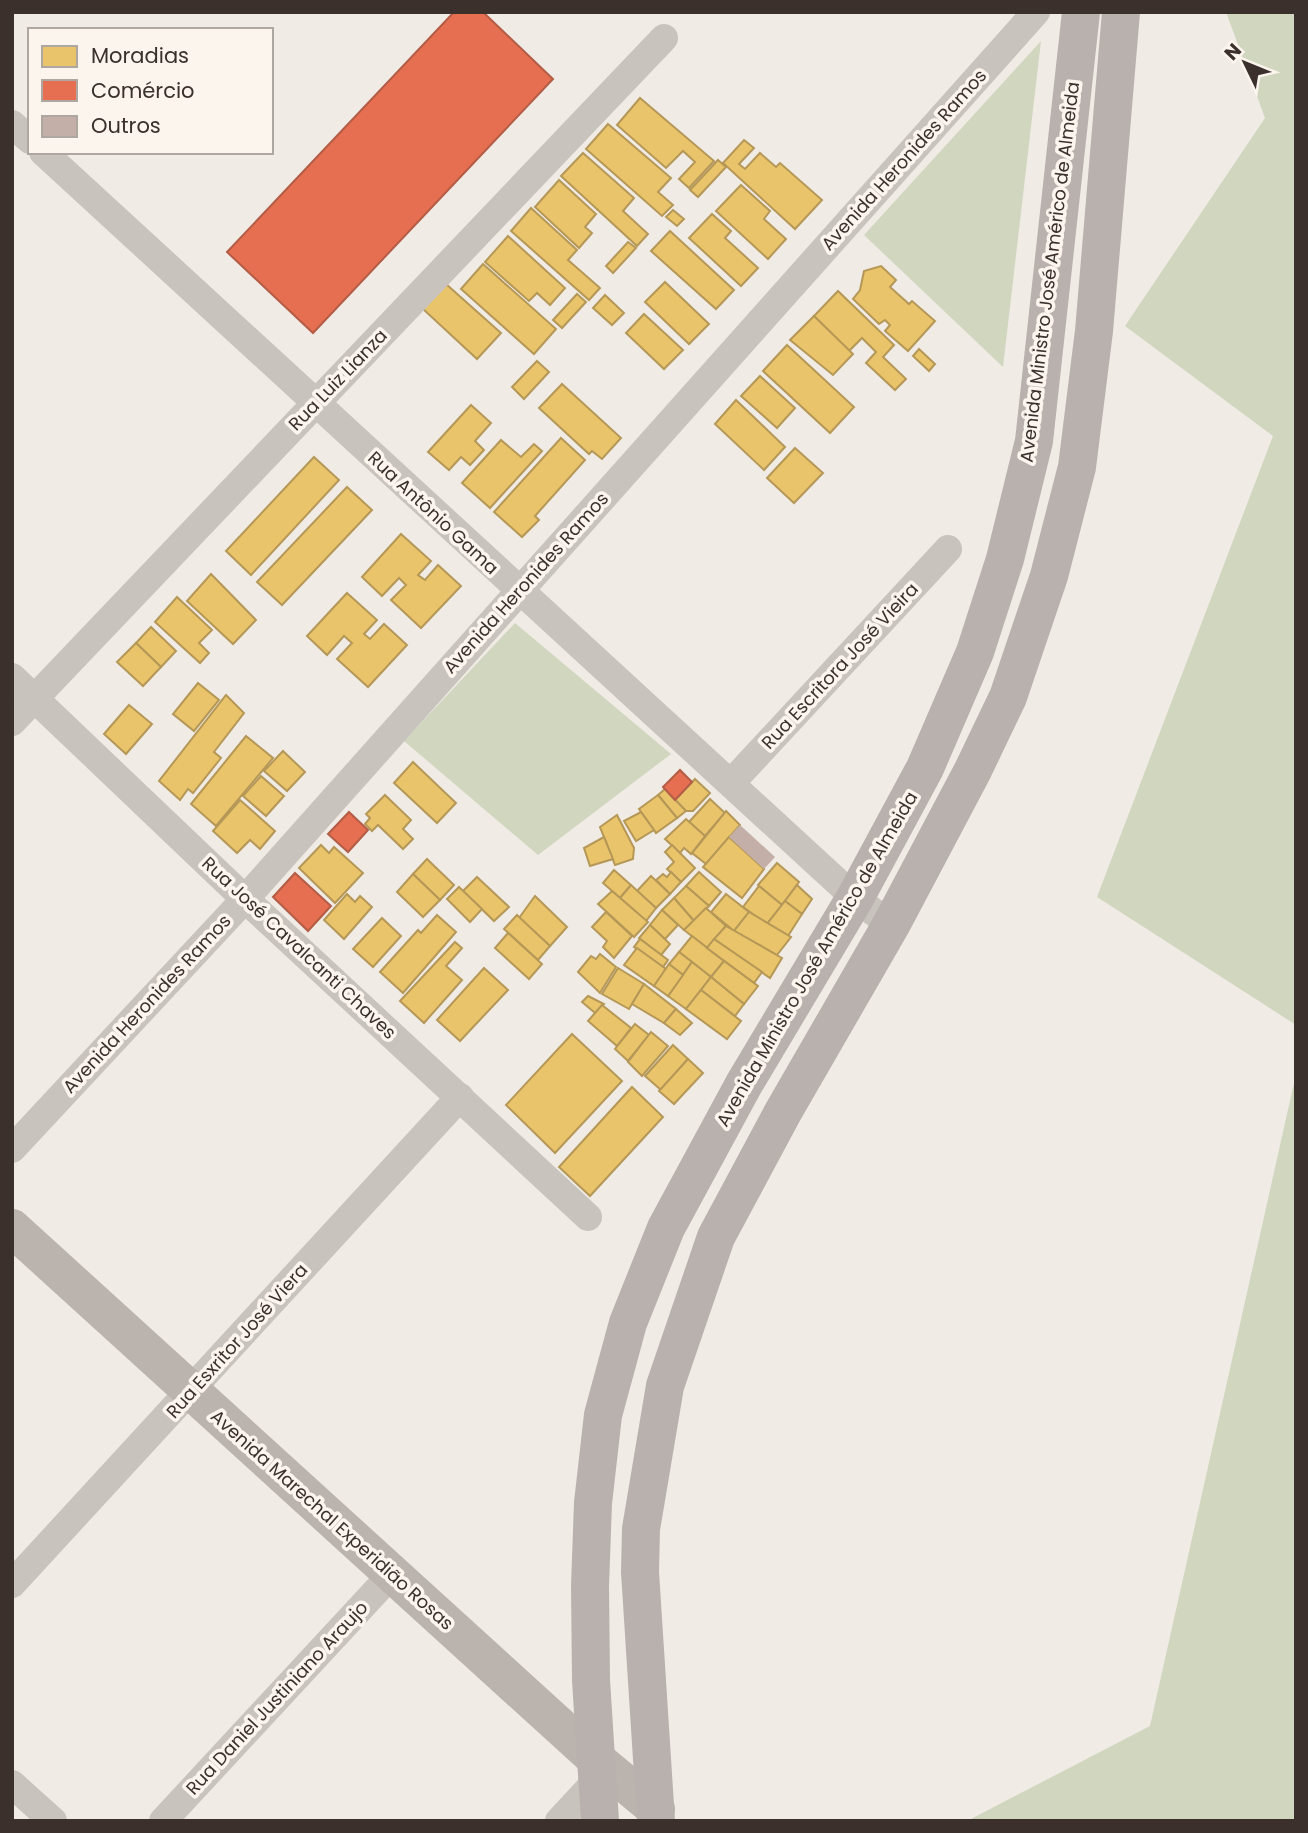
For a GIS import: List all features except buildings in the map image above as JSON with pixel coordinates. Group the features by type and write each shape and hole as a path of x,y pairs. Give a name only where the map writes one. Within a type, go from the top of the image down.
{"main road":[{"name":"Avenida Ministro José Américo de Almeida","path":"600,1821 591,1680 590,1586 593,1503 603,1415 628,1323 666,1228 744,1084 855,898 925,768 975,652 1005,559 1034,441 1081,12"},
{"path":"656,1815 640,1572 640,1528 665,1386 716,1237 783,1112 891,925 973,771 1008,697 1049,576 1077,467 1094,331 1121,12"},
{"name":"Avenida Marechal Experidião Rosas","path":"12,1228 391,1574 597,1771 656,1815"},
{"path":"590,1586 606,1595 617,1595 631,1588 640,1572"}],"street":[{"name":"Avenida Heronides Ramos","path":"12,1149 245,899 1036,12"},
{"name":"Rua Luiz Lianza","path":"12,722 664,38"},
{"path":"12,124 28,138"},
{"name":"Rua Antônio Gama","path":"45,154 518,592 855,898 891,925"},
{"name":"Rua Escritora José Vieira","path":"731,783 948,549"},
{"name":"Rua José Cavalcanti Chaves","path":"12,677 245,899 588,1217"},
{"name":"Rua Esxritor José Viera","path":"12,1584 460,1097"},
{"name":"Rua Daniel Justiniano Araujo","path":"163,1821 391,1574"},
{"path":"559,1821 597,1771"},
{"path":"12,1784 53,1821"}],"green space":[{"path":"1226,12 1296,12 1296,1025 1097,897 1273,436 1125,326 1265,118"},
{"path":"1041,41 1003,367 864,235"},
{"path":"515,623 671,754 538,855 404,741"},
{"path":"1296,1074 1296,1821 967,1821 1150,1726"}]}
